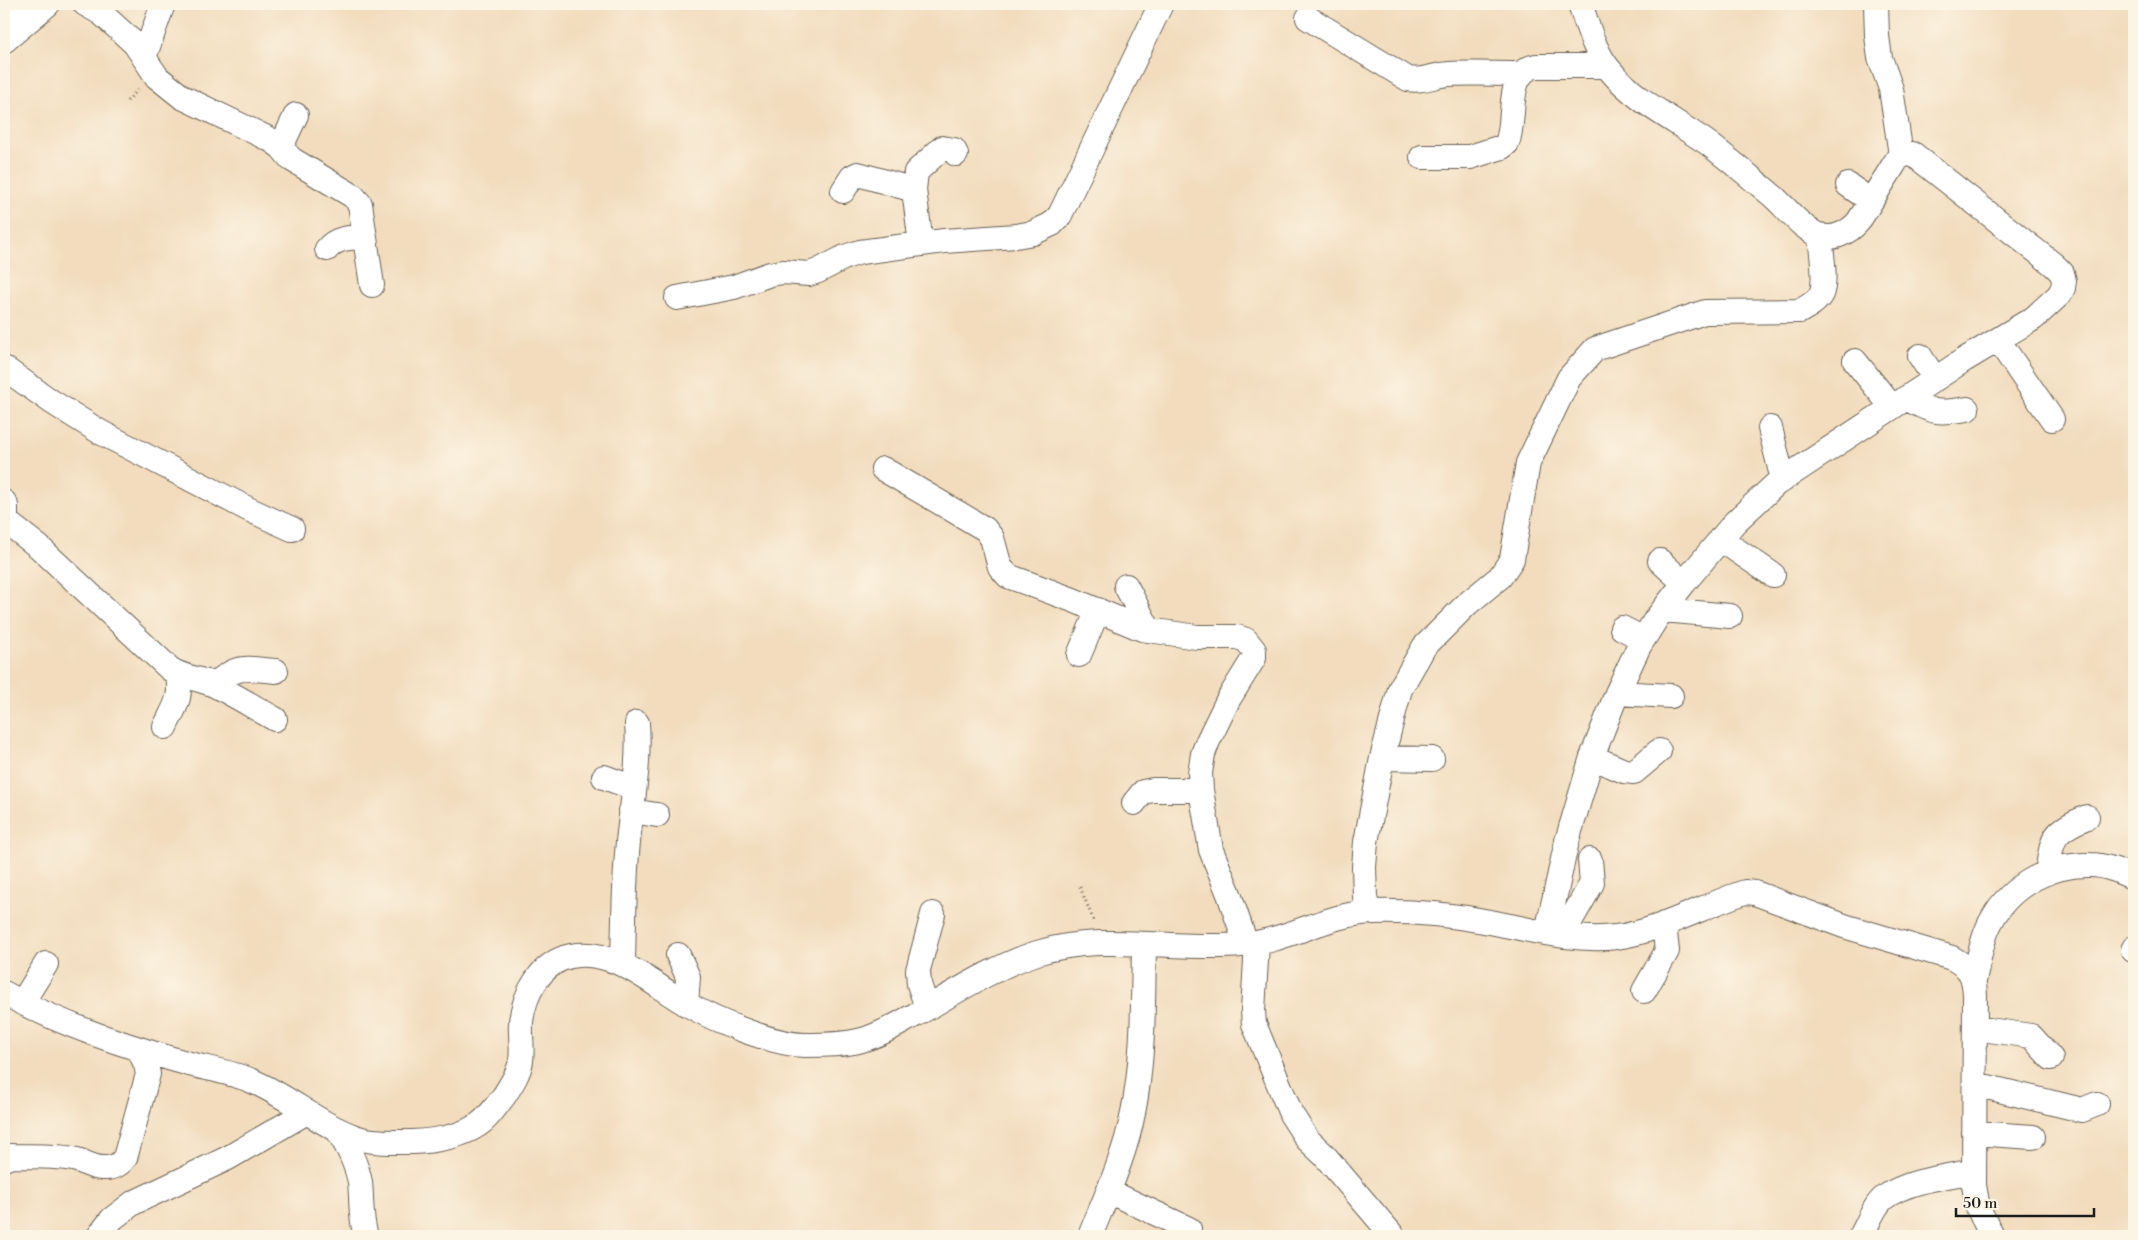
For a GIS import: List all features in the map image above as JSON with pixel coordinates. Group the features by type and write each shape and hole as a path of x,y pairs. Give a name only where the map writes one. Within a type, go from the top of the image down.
{"street":[{"path":"12,34 16,4"},
{"path":"12,34 48,4"},
{"path":"85,4 101,13 135,44 157,77 182,96 248,128 281,147 291,159 353,196 360,204 372,285"},
{"path":"144,58 163,4"},
{"path":"676,298 734,287 770,274 783,272 808,274 818,272 845,257 860,252 921,244 1016,236 1033,233 1052,224 1060,215 1161,4"},
{"path":"1555,933 1566,841 1592,757 1626,670 1663,610 1684,583 1720,538 1760,498 1783,480 1935,379 2034,318 2059,295 2064,281 2062,273 2054,265 1914,154 1901,155 1898,158 1858,222 1851,229 1829,237 1808,229 1773,197 1709,145 1638,98 1606,66 1596,48 1580,4"},
{"path":"1876,4 1880,58 1891,89 1901,155"},
{"path":"1308,18 1408,79 1423,80 1449,74 1520,74"},
{"path":"1422,157 1470,158 1502,147 1508,143 1516,84 1520,74 1527,68 1536,66 1606,66"},
{"path":"281,147 296,115"},
{"path":"921,244 914,190 916,172 942,148 954,150 956,154"},
{"path":"844,192 852,178 858,174 914,190"},
{"path":"1848,185 1871,202"},
{"path":"1368,912 1365,897 1366,842 1382,758 1400,689 1424,647 1467,604 1500,577 1512,559 1528,463 1569,378 1596,349 1704,312 1800,311 1821,295 1823,285 1820,235"},
{"path":"327,249 332,242 338,240 365,237"},
{"path":"1998,340 2052,419"},
{"path":"1920,356 1935,379"},
{"path":"1855,361 1899,403 1944,413 1967,409"},
{"path":"4,368 52,402 100,432 248,509 292,528"},
{"path":"1770,428 1783,480"},
{"path":"883,469 984,530 992,538 1000,567 1008,576 1142,629 1197,637 1237,637 1246,640 1254,650 1254,658 1228,700 1203,754 1200,773 1201,790 1211,850 1251,944 1254,1024 1291,1114 1307,1139 1324,1154 1393,1236"},
{"path":"4,516 12,526 39,547 170,670 178,675 196,678 214,685 275,719"},
{"path":"1720,538 1773,575"},
{"path":"1660,561 1684,583"},
{"path":"1126,586 1149,630"},
{"path":"1079,655 1098,610"},
{"path":"1663,610 1730,616"},
{"path":"1622,628 1644,639"},
{"path":"214,685 234,670 241,668 276,671"},
{"path":"165,727 179,697 178,675"},
{"path":"1617,692 1671,696"},
{"path":"623,964 626,865 639,746 637,724"},
{"path":"1592,757 1628,773 1634,772 1659,751"},
{"path":"1382,758 1432,759"},
{"path":"604,777 633,800 657,815"},
{"path":"1134,803 1143,792 1153,790 1201,790"},
{"path":"2048,873 2052,846 2057,834 2064,826 2087,816"},
{"path":"1555,933 1592,883 1590,860"},
{"path":"1992,1236 1978,1208 1974,1185 1974,980 1992,918 2004,901 2029,881 2069,867 2091,865 2118,870 2134,878"},
{"path":"46,964 13,998 53,1018 139,1049 249,1079 356,1138 371,1141 416,1142 447,1138 478,1126 490,1114 510,1086 520,1066 522,1014 526,1000 539,977 556,961 570,956 598,957 623,964 686,1004 754,1033 797,1045 857,1042 879,1034 999,968 1034,954 1074,945 1102,943 1251,944 1368,912 1416,912 1447,915 1594,938 1634,934 1736,895 1745,892 1755,893 1844,926 1952,958 1965,965 1974,980"},
{"path":"928,1008 919,984 918,970 934,914"},
{"path":"1644,991 1667,951 1664,924"},
{"path":"1090,1236 1123,1152 1133,1113 1142,1030 1144,944"},
{"path":"678,955 688,978 686,1004"},
{"path":"1975,1028 2031,1036 2051,1058"},
{"path":"4,1159 11,1156 66,1158 78,1160 91,1167 107,1168 119,1165 126,1158 148,1074 139,1049"},
{"path":"1975,1084 2082,1110 2097,1104"},
{"path":"99,1236 112,1219 133,1203 228,1158 307,1112"},
{"path":"337,1129 352,1155 358,1172 366,1236"},
{"path":"1974,1133 2033,1137"},
{"path":"1861,1236 1884,1198 1903,1188 1927,1180 1974,1171"},
{"path":"1108,1191 1189,1229"}],"path":[{"path":"1080,887 1102,943"}]}
